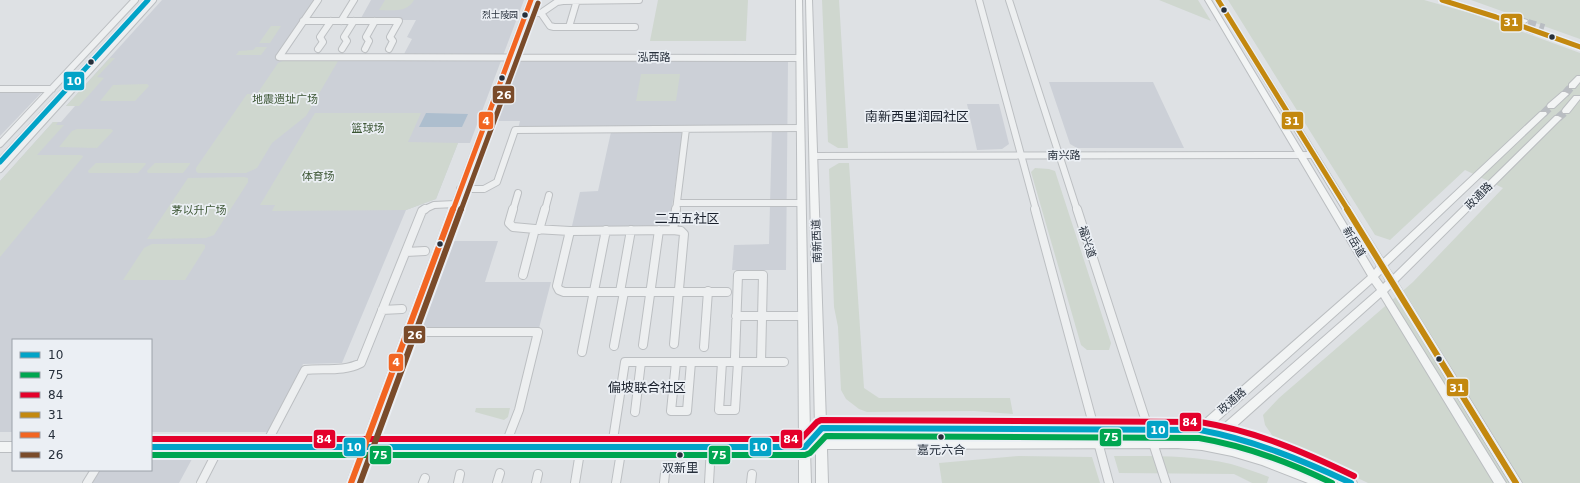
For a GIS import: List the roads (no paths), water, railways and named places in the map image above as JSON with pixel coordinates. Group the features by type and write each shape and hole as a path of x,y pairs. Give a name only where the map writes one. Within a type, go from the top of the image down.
{"main road":[{"path":"0,153 142,0"},
{"path":"0,162 148,0"},
{"name":"南新西道","path":"798,0 805,483"},
{"name":"南新西道","path":"809,0 822,428 822,483"},
{"name":"新岳道","path":"1208,0 1382,291 1500,483"},
{"name":"新岳道","path":"1218,0 1383,265 1516,483"},
{"path":"1442,0 1516,24"},
{"path":"1462,0 1525,21"},
{"path":"1544,28 1580,41"},
{"path":"1535,31 1580,47"},
{"path":"1572,86 1580,78"},
{"path":"1551,106 1565,94"},
{"name":"政通路","path":"1201,445 1222,432 1392,282 1577,98"},
{"name":"政通路","path":"1200,430 1374,276 1383,265 1542,114"},
{"path":"1468,184 1484,191"},
{"path":"805,447 822,428 1148,428 1200,430 1222,432 1265,445 1351,483"},
{"path":"1200,430 1201,445"},
{"path":"152,446 805,447 821,444 1153,443 1201,445 1237,452 1282,466 1321,483"},
{"path":"0,447 12,447"}],"street":[{"path":"0,144 135,0"},
{"path":"0,169 153,0"},
{"path":"303,21 318,0"},
{"path":"341,21 354,0"},
{"path":"351,483 531,0"},
{"path":"526,13 541,13 558,2 578,0 639,0"},
{"path":"569,27 578,0"},
{"path":"979,0 1109,483"},
{"name":"福兴道","path":"1009,0 1058,155 1166,483"},
{"path":"541,13 550,26 635,27"},
{"path":"303,21 399,21 390,36 393,41 389,49"},
{"name":"泓西路","path":"303,21 279,57 799,58"},
{"path":"318,50 322,42 320,37 331,21"},
{"path":"342,49 347,41 344,37 354,21"},
{"path":"365,49 369,42 366,37 376,21"},
{"path":"0,89 52,89"},
{"path":"460,188 486,189 493,186 497,182 514,130 800,128"},
{"path":"673,230 686,129"},
{"name":"南兴路","path":"814,156 1314,155"},
{"path":"518,193 509,223 513,227 537,230 570,231 681,230 684,234 674,344"},
{"path":"523,275 549,195"},
{"path":"677,203 801,203"},
{"path":"265,446 304,370 312,368 355,368 361,363 422,211 434,205 455,204"},
{"path":"582,352 606,230"},
{"path":"614,346 631,230"},
{"path":"643,345 660,230"},
{"path":"570,231 557,286 559,290 564,292 727,292"},
{"path":"406,252 425,251"},
{"path":"722,362 719,410 735,410 738,275 763,275 761,362"},
{"path":"704,347 708,292"},
{"path":"382,310 402,309"},
{"path":"736,316 803,316"},
{"path":"407,332 538,332 519,410 504,446"},
{"path":"616,483 617,446 625,362 722,362 736,360 784,362"},
{"path":"634,412 641,362"},
{"path":"676,362 671,411 687,411 691,362"},
{"path":"201,483 220,446"},
{"path":"575,483 581,446"},
{"path":"709,483 711,447"},
{"path":"87,483 94,471"},
{"path":"497,483 500,473"},
{"path":"664,483 665,473"},
{"path":"536,483 538,474"}],"water":[{"path":"426,113 468,114 462,127 419,127"}],"tunnel":[{"path":"1528,23 1544,28"},
{"path":"1516,24 1535,31"},
{"path":"1565,94 1572,86"},
{"path":"1543,114 1551,106"},
{"path":"1558,118 1566,111"}],"place":[{"name":"烈士陵园","path":"525,15"},
{"name":"嘉元六合","path":"941,437"},
{"name":"双新里","path":"680,455"}],"district":[{"name":"南新西里润园社区","path":"917,116"},
{"name":"二五五社区","path":"687,218"},
{"name":"偏坡联合社区","path":"647,387"}],"park label":[{"name":"地震遗址广场","path":"285,99"},
{"name":"篮球场","path":"368,128"},
{"name":"体育场","path":"318,176"},
{"name":"茅以升广场","path":"199,210"}]}
